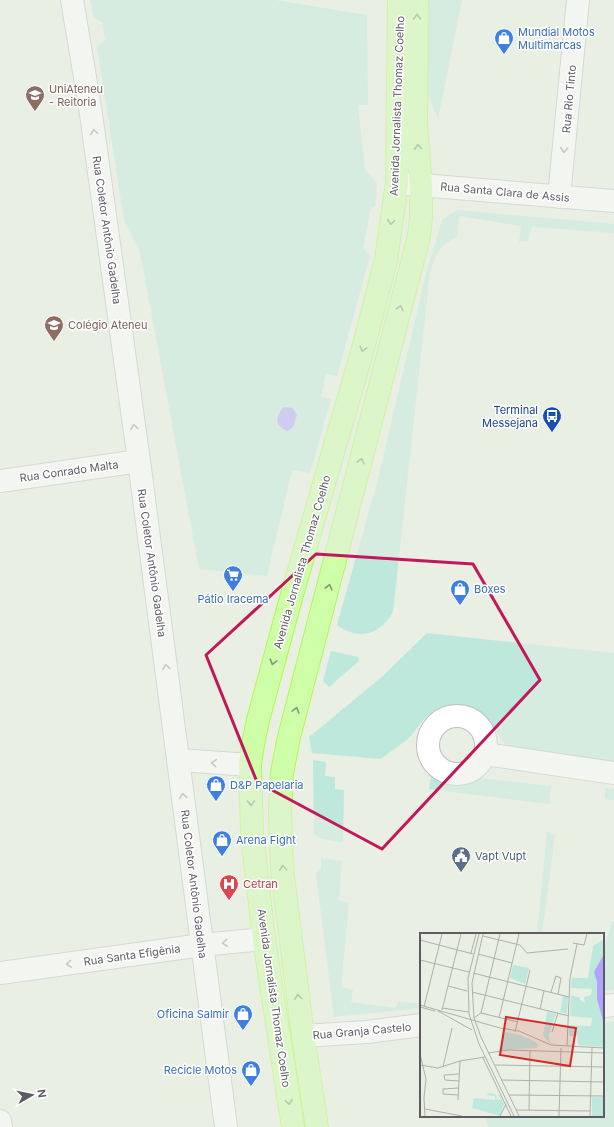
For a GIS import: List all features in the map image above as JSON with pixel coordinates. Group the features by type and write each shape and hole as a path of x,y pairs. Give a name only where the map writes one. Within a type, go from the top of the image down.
{"main road":[{"name":"Avenida Jornalista Thomaz Coelho","path":"293,1127 264,939 252,834 250,765 258,720 291,598 363,349 386,260 397,184 399,0"},
{"name":"Avenida Jornalista Thomaz Coelho","path":"317,1127 303,1036 282,869 280,811 282,774 289,737 419,236 421,218 421,186 416,124 417,0"}],"street":[{"name":"Rua Coletor Antônio Gadelha","path":"72,0 90,107 139,462 226,1127"},
{"name":"Rua Rio Tinto","path":"559,197 578,0"},
{"name":"Rua Santa Clara de Assis","path":"397,184 614,201"},
{"name":"Rua Conrado Malta","path":"0,481 139,462"},
{"path":"485,754 614,773"},
{"path":"179,760 250,765"},
{"name":"Rua Santa Efigênia","path":"0,973 264,939"},
{"path":"604,1006 614,1005"},
{"name":"Rua Granja Castelo","path":"303,1036 367,1032 420,1025"},
{"path":"0,1121 1,1127"}],"highlighted area":[{"path":"316,554 473,564 540,680 382,849 257,782 206,655"}],"shaded area":[{"path":"90,0 275,0 367,15 368,105 358,105 365,170 377,183 375,206 371,208 363,248 370,256 337,376 326,374 321,397 331,399 310,473 292,470 267,576 199,569 140,252 124,220 97,47 105,40 102,22 94,18"},
{"path":"428,0 462,0 438,119 426,89"},
{"path":"457,210 614,224 614,233 532,227 528,241 519,242 521,226 459,216 457,237 442,247 436,255 430,272 393,612 382,626 375,630 361,634 353,633 337,625 377,483 426,274 442,220"},
{"path":"284,407 293,408 297,415 293,427 288,431 280,427 277,421 281,410"},
{"path":"427,633 614,653 614,765 507,748 486,720 472,713 452,710 436,712 428,716 410,737 380,759 312,753 309,737 384,675"},
{"path":"331,651 358,657 359,661 329,687 323,681"},
{"path":"313,760 326,762 325,776 335,777 335,789 344,790 343,842 321,839 314,834"},
{"path":"432,773 551,786 549,804 429,789"},
{"path":"605,788 614,789 614,800 605,799"},
{"path":"547,831 555,835 542,933 537,933"},
{"path":"321,858 342,861 339,900 349,903 341,987 353,990 351,1002 395,1008 398,1002 420,1003 420,1008 334,1017 316,874 321,869"},
{"path":"612,921 614,921 614,990 604,991 604,950"},
{"path":"614,1021 614,1127 488,1127 486,1117 604,1117 604,1023"}],"place":[{"name":"Mundial Motos Multimarcas","path":"504,55"},
{"name":"UniAteneu - Reitoria","path":"35,112"},
{"name":"Colégio Ateneu","path":"54,342"},
{"name":"Terminal Messejana","path":"552,433"},
{"name":"Pátio Iracema","path":"233,592"},
{"name":"Boxes","path":"460,606"},
{"name":"D&P Papelaria","path":"216,802"},
{"name":"Arena Fight","path":"222,857"},
{"name":"Vapt Vupt","path":"461,873"},
{"name":"Cetran","path":"229,901"},
{"name":"Oficina Salmir","path":"243,1031"},
{"name":"Recicle Motos","path":"251,1087"}]}
